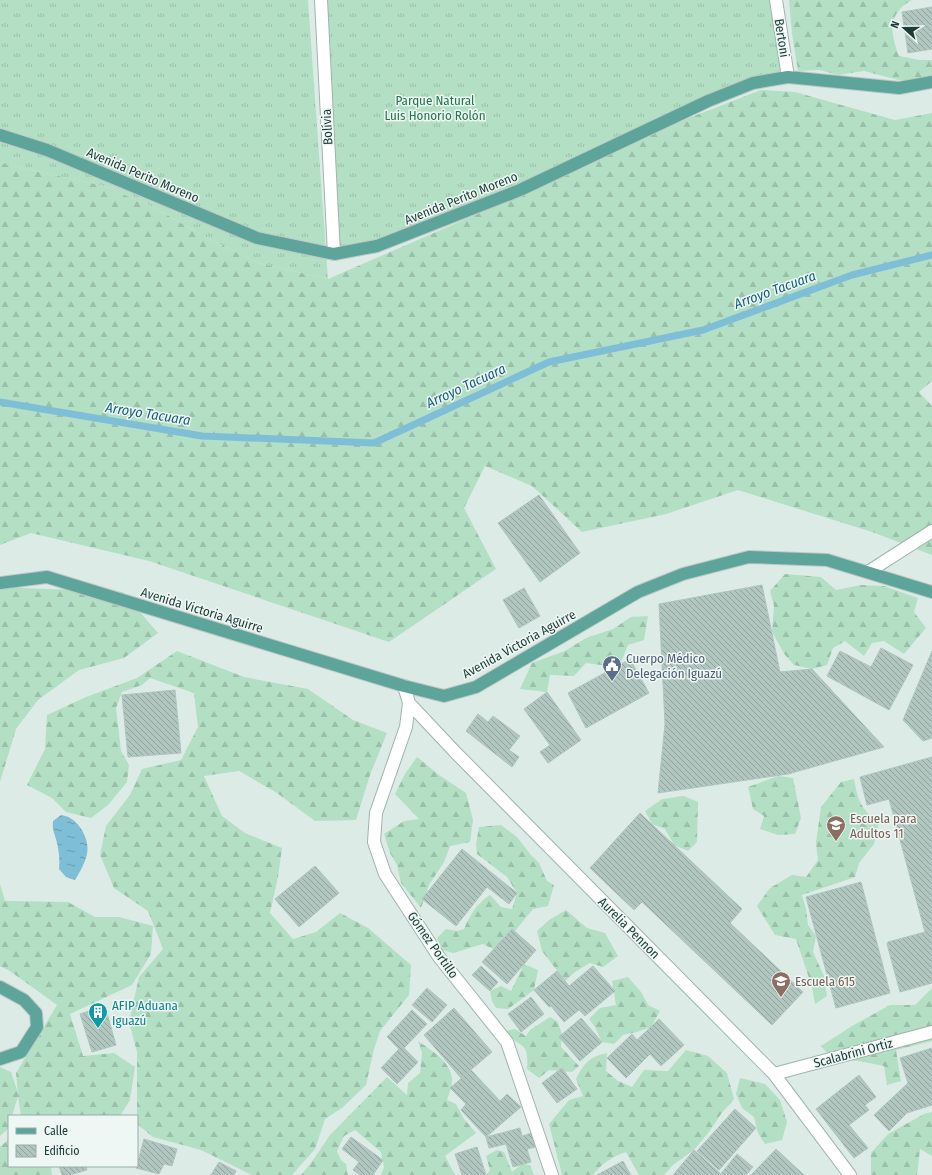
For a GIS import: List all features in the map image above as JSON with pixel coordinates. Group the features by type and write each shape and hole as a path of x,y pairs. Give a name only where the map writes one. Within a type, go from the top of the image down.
{"main road":[{"name":"Avenida Perito Moreno","path":"0,135 47,150 257,238 334,254 377,246 520,190 708,101 753,83 788,77 899,88 932,82"},
{"name":"Avenida Victoria Aguirre","path":"0,583 47,577 404,686 444,696 476,687 638,592 683,574 749,557 827,560 932,592"},
{"path":"0,987 24,1000 36,1013 37,1027 21,1052 0,1059"}],"street":[{"name":"Bolívia","path":"321,0 334,254"},
{"name":"Bertoni","path":"776,0 788,77"},
{"path":"868,572 932,531"},
{"name":"Aurelia Pennon","path":"404,686 410,703 456,753 774,1074 850,1175"},
{"name":"Gómez Portillo","path":"410,703 406,727 376,813 374,842 385,874 439,958 508,1042 552,1175"},
{"name":"Scalabrini Ortiz","path":"774,1074 932,1032"}],"green space":[{"path":"0,0 308,0 328,279 258,263 203,236 155,208 104,186 0,163"},
{"name":"Parque Natural Luis Honorio Rolón","path":"321,0 776,0 788,77 753,83 520,190 377,246 334,254"},
{"path":"789,0 912,0 898,11 893,24 894,39 899,56 920,60 932,60 932,82 918,85 864,71 838,75 819,70 798,71 792,34"},
{"path":"761,90 795,92 895,120 932,113 932,381 919,392 932,406 932,555 872,532 738,490 666,514 582,532 532,486 485,466 464,508 496,569 389,642 149,561 31,533 0,545 0,163 104,186 155,208 203,236 258,263 328,279 560,178 663,128"},
{"path":"785,574 821,577 836,590 861,585 884,586 918,598 914,612 926,628 904,654 884,641 872,643 864,656 845,641 833,648 827,665 812,669 794,665 785,655 772,632 774,606 770,591"},
{"path":"0,587 123,592 158,633 124,658 79,670 38,700 16,729 0,782"},
{"path":"648,616 644,640 628,645 620,665 608,666 586,663 574,676 550,675 547,692 520,689 532,663 565,651 586,638 613,629 631,617"},
{"path":"177,651 244,677 308,689 353,720 387,733 370,775 356,820 315,821 277,793 239,771 204,776 222,816 245,833 282,848 278,877 270,913 293,939 316,932 340,913 368,928 411,965 409,995 380,1031 374,1049 366,1085 342,1108 325,1119 315,1149 292,1175 252,1175 201,1150 153,1137 138,1125 137,1052 129,1022 139,977 163,949 148,911 114,888 100,855 106,826 130,795 142,769 181,760 198,727 194,693 150,678 142,685 122,692 116,708 121,751 129,765 127,782 108,805 91,818 66,812 52,798 27,785 45,749 47,715 86,697 137,678"},
{"path":"417,757 439,775 466,793 473,820 470,842 450,846 444,862 429,885 421,908 401,883 397,865 390,853 384,834 404,821 419,819 395,794 405,774"},
{"path":"778,776 793,778 801,818 795,834 778,835 760,829 764,816 753,809 748,787"},
{"path":"854,779 861,804 864,809 879,823 874,844 859,863 855,877 802,895 808,925 816,936 813,952 824,976 827,996 815,1004 812,987 796,939 775,935 757,906 770,888 792,875 806,877 818,860 816,843 821,807 841,782"},
{"path":"684,796 698,802 697,842 688,851 674,845 665,829 652,824 645,811 662,799"},
{"path":"501,825 517,837 539,863 547,881 554,885 548,906 533,909 515,931 507,951 493,949 483,944 453,953 442,950 437,938 446,929 457,931 464,929 474,910 490,895 501,907 512,909 517,893 507,877 477,854 476,844 479,827"},
{"path":"0,884 5,901 68,902 95,917 119,917 153,926 151,954 132,985 70,1014 83,1056 114,1053 135,1067 130,1100 121,1115 21,1115 18,1096 12,1115 8,1115 8,1129 0,1136 0,1067 11,1072 18,1093 16,1073 57,1005 10,971 0,966"},
{"path":"566,910 587,928 605,933 618,956 603,967 590,963 575,972 565,981 542,951 537,931 549,920"},
{"path":"524,964 538,970 534,990 508,1009 496,1008 492,1001 490,991 501,986 511,991"},
{"path":"628,977 641,992 648,1005 660,1011 651,1027 623,1035 614,1044 602,1042 595,1027 589,1019 600,1008 616,1005 612,981"},
{"path":"932,988 932,1041 896,1050 901,1081 887,1085 884,1066 859,1061 832,1059 821,1046 852,1026 890,1005 915,1005"},
{"path":"550,1017 558,1022 562,1034 561,1047 579,1066 572,1072 549,1070 539,1078 527,1069 527,1053 525,1049 506,1031 515,1029 526,1036 530,1030"},
{"path":"418,1041 439,1056 448,1066 452,1080 451,1089 447,1100 456,1104 464,1119 476,1133 445,1156 455,1175 381,1175 384,1167 381,1152 355,1130 344,1136 337,1151 341,1160 346,1164 348,1175 301,1175 330,1135 387,1077 407,1095 408,1083 420,1073 422,1053"},
{"path":"686,1050 708,1056 727,1073 734,1099 694,1150 673,1165 664,1175 639,1175 626,1152 608,1161 593,1175 562,1175 549,1124 569,1100 583,1096 576,1079 585,1065 596,1056 607,1053 606,1071 618,1081 632,1087 644,1070 668,1071"},
{"path":"740,1078 765,1084 780,1100 787,1122 782,1140 765,1144 758,1133 754,1117 742,1108 736,1094"},
{"path":"932,1112 932,1156 920,1149 917,1175 871,1175 871,1153 888,1134 924,1114"},
{"path":"8,1140 8,1167 51,1167 52,1175 0,1175 0,1147"},
{"path":"497,1150 504,1152 512,1172 522,1164 530,1165 534,1175 486,1175 490,1170 486,1156"}],"water":[{"path":"61,815 69,817 78,824 86,838 88,849 86,857 75,880 66,877 59,869 59,853 53,830 53,821"}],"building":[{"path":"932,7 932,49 908,53 902,12"},
{"path":"539,495 580,553 540,582 498,523"},
{"path":"762,585 780,672 812,669 884,747 788,774 658,793 665,724 659,604"},
{"path":"524,588 540,616 519,628 503,600"},
{"path":"881,648 913,665 889,710 827,676 840,651 871,667"},
{"path":"932,651 932,738 923,741 903,720"},
{"path":"630,659 649,693 586,728 568,693"},
{"path":"175,690 181,753 128,757 122,695"},
{"path":"547,692 581,740 548,763 540,752 550,745 524,709"},
{"path":"478,714 488,722 493,716 520,736 509,750 519,757 512,767 466,731"},
{"path":"932,757 932,983 900,992 887,944 888,942 925,932 889,799 867,805 860,777"},
{"path":"640,813 742,909 730,923 803,992 772,1025 642,902 634,910 590,868"},
{"path":"462,849 517,893 509,904 487,887 456,926 422,899"},
{"path":"315,866 339,893 299,927 275,899"},
{"path":"861,882 890,993 836,1008 806,897"},
{"path":"512,929 536,950 507,984 482,962"},
{"path":"481,966 498,982 490,991 472,975"},
{"path":"593,966 615,991 585,1016 579,1010 564,1022 551,1006 549,1007 534,990 557,971 569,986"},
{"path":"427,988 447,1005 432,1022 412,1005"},
{"path":"531,997 544,1014 521,1032 508,1014"},
{"name":"AFIP Aduana Iguazú","path":"105,1006 116,1045 92,1052 80,1014"},
{"path":"454,1008 492,1052 461,1078 424,1035"},
{"path":"412,1010 427,1024 404,1048 418,1062 397,1084 381,1068 399,1049 387,1037"},
{"path":"581,1018 602,1042 580,1061 559,1037"},
{"path":"659,1019 684,1045 661,1066 650,1054 626,1078 607,1058 632,1034 637,1040"},
{"path":"932,1048 932,1105 907,1113 889,1131 874,1115 908,1083 900,1058"},
{"path":"562,1068 577,1089 557,1103 542,1083"},
{"path":"471,1070 500,1101 507,1094 521,1107 486,1137 461,1110 466,1104 450,1088"},
{"path":"859,1075 876,1097 865,1105 869,1110 849,1125 868,1148 854,1158 816,1109"},
{"path":"735,1109 756,1128 719,1170 697,1151"},
{"path":"520,1128 522,1136 532,1133 535,1147 527,1149 531,1162 513,1167 506,1144 489,1148 486,1137"},
{"path":"351,1137 383,1160 373,1175 360,1175 353,1170 359,1162 342,1149"},
{"path":"144,1139 177,1149 172,1166 164,1164 159,1174 136,1168 138,1167 138,1161"},
{"path":"477,1147 486,1175 462,1175 455,1154"},
{"path":"776,1149 804,1175 751,1175"},
{"path":"694,1150 720,1173 719,1175 673,1175"},
{"path":"737,1154 753,1167 746,1175 720,1175"},
{"path":"623,1161 631,1175 597,1175"},
{"path":"219,1162 236,1171 234,1175 211,1175"},
{"path":"59,1167 86,1167 87,1170 70,1175 62,1175"}],"waterway":[{"name":"Arroyo Tacuara","path":"0,402 202,436 374,443 549,362 703,330 852,275 932,255"}],"place":[{"name":"Cuerpo Médico Delegación Iguazú","path":"612,682"},
{"name":"Escuela para Adultos 11","path":"836,842"},
{"name":"Escuela 615","path":"781,998"},
{"name":"AFIP Aduana Iguazú","path":"98,1029"}]}
